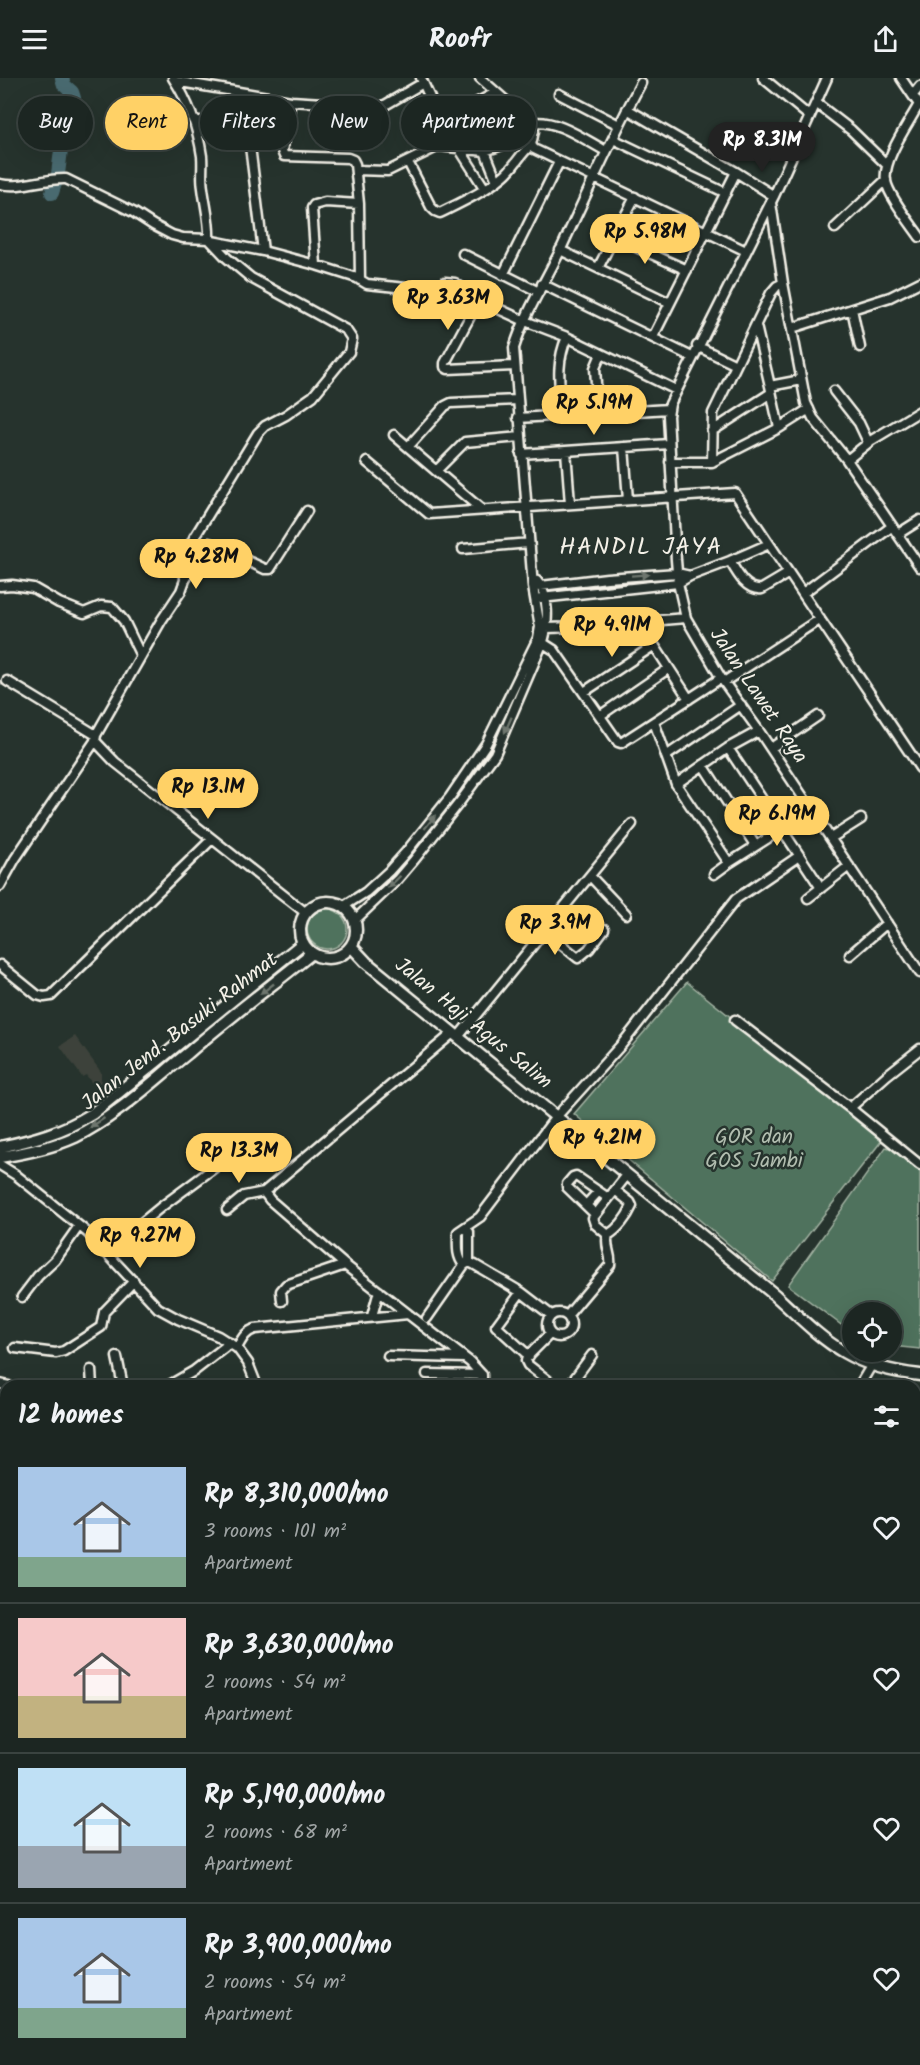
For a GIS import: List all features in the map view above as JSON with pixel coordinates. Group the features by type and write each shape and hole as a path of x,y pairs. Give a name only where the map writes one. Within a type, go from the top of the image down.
{"main road":[{"path":"328,902 344,906 355,920 355,938 351,946 337,956 320,957 312,953 303,943 300,926 306,913 312,906 328,902"},
{"name":"Jalan Jend. Basuki Rahmat","path":"0,1147 44,1136 76,1124 122,1090 303,943"},
{"name":"Jalan Haji Agus Salim","path":"351,946 366,962 776,1295 824,1340 871,1366 920,1375"},
{"name":"Jalan Jend. Basuki Rahmat","path":"0,1157 39,1150 75,1137 131,1100 312,953"},
{"path":"122,1090 131,1100"}],"street":[{"path":"480,78 499,96"},
{"path":"763,78 809,116"},
{"path":"518,418 669,409 692,357 772,200 827,78"},
{"path":"901,78 919,105 886,165 886,180 895,199 920,237"},
{"path":"174,79 264,96"},
{"path":"174,79 186,100 202,156 202,186 211,240 251,278 345,330 352,339 349,352 313,396 258,433 194,538 184,559 185,580"},
{"path":"297,101 342,105 353,117 385,105 422,80 429,96"},
{"path":"344,906 366,892 389,871 450,797 486,744 531,661 546,628 537,586 532,576 514,348 593,177 641,83"},
{"path":"913,95 920,86"},
{"path":"489,96 495,93"},
{"path":"559,94 618,125"},
{"path":"816,103 852,130 886,165"},
{"path":"627,109 736,172 772,200 783,284 801,380 809,409 813,418 846,460 920,567"},
{"path":"193,120 200,121"},
{"path":"536,122 552,125 606,152"},
{"path":"613,139 726,193"},
{"path":"250,150 263,251"},
{"path":"282,150 284,156 353,160 359,204 360,280"},
{"path":"356,170 388,171 431,150"},
{"path":"460,150 485,189"},
{"path":"476,150 485,151 497,181"},
{"path":"408,162 431,207 440,213 497,181 507,173 525,150"},
{"path":"536,150 746,251"},
{"path":"503,275 559,162"},
{"path":"653,337 736,172"},
{"path":"0,184 19,186 54,178 66,179 134,212 172,235 211,240 263,251 316,265 367,284 424,292 431,291 439,284 449,281 479,300 567,337 676,390"},
{"path":"835,228 886,180"},
{"path":"598,268 635,197"},
{"path":"316,265 312,208 314,205 325,202 359,204"},
{"path":"614,237 687,270"},
{"path":"560,250 670,303"},
{"path":"463,254 503,275 541,288 653,337 692,357"},
{"path":"792,328 890,297 920,282"},
{"path":"712,462 713,413 771,293 777,286 783,284"},
{"path":"479,300 445,363 445,367 448,369 514,366"},
{"path":"852,309 860,347"},
{"path":"756,325 779,428"},
{"path":"562,416 559,368 561,352 567,337"},
{"path":"698,346 736,365"},
{"path":"598,413 595,368 602,354"},
{"path":"712,431 771,390 801,380"},
{"path":"834,391 860,423 868,442"},
{"path":"408,447 445,406 451,403 517,400"},
{"name":"Jalan Lawet Raya","path":"669,409 677,573 686,618 722,680 771,748 920,973"},
{"path":"670,462 712,462 779,428 809,409"},
{"path":"846,460 868,442 920,411"},
{"path":"394,435 482,510"},
{"path":"436,471 465,442 520,437"},
{"path":"521,454 669,444"},
{"path":"624,447 628,500"},
{"path":"566,451 570,504"},
{"path":"367,462 429,514 735,493 920,768"},
{"path":"0,886 15,859 96,738 141,656 181,591 185,580 209,543 265,569 270,569 307,511"},
{"path":"803,593 895,530 920,520"},
{"path":"463,549 529,543"},
{"path":"540,598 678,583 769,544"},
{"path":"730,561 747,585 757,590 789,573"},
{"path":"537,586 677,573 690,576"},
{"path":"607,578 608,590"},
{"path":"0,588 12,585 33,588 59,603 84,613 101,606 112,607 124,621 141,656"},
{"path":"540,598 540,642"},
{"path":"546,628 686,618"},
{"path":"540,642 554,650 618,742 621,743 820,619"},
{"path":"639,622 689,699"},
{"path":"584,692 653,646"},
{"path":"355,920 397,880 414,860 495,754 531,661"},
{"path":"601,715 668,669"},
{"path":"7,681 96,738 109,757 306,913"},
{"path":"666,756 741,705"},
{"path":"771,748 818,716"},
{"path":"654,722 676,784 729,863"},
{"path":"676,784 728,748 759,731"},
{"path":"728,748 821,888"},
{"path":"703,765 756,845"},
{"path":"714,874 812,810"},
{"path":"831,838 861,819"},
{"path":"227,1210 244,1196 264,1192 456,1035 591,877 632,824"},
{"path":"0,965 38,995 51,996 212,839"},
{"path":"550,1334 561,1337 571,1331 567,1316 551,1315 521,1292 460,1260 458,1232 480,1217 556,1117 622,1044 733,902 799,856"},
{"path":"808,898 849,866"},
{"path":"591,877 626,914"},
{"path":"850,955 887,923"},
{"path":"545,931 578,958 589,949 604,929"},
{"path":"735,1020 920,1165"},
{"path":"850,1108 886,1075 920,1049"},
{"path":"106,1252 161,1207 222,1162"},
{"path":"0,1165 16,1175 79,1226 158,1308 233,1345 248,1363 255,1380"},
{"path":"608,1235 593,1221 595,1214 627,1175"},
{"path":"595,1214 567,1187 567,1184 576,1176 608,1198"},
{"path":"567,1316 610,1264 611,1259 606,1242 608,1235 628,1214 632,1206 615,1190"},
{"path":"264,1192 270,1200 345,1265 470,1362 482,1375 482,1380"},
{"path":"586,1205 598,1192"},
{"path":"22,1297 38,1276 55,1260 79,1226"},
{"path":"427,1318 467,1264"},
{"path":"282,1301 281,1291 286,1285 345,1265"},
{"path":"15,1348 56,1353 64,1351 101,1327 104,1312 134,1281"},
{"path":"372,1316 379,1291"},
{"path":"521,1292 496,1326 529,1356"},
{"path":"178,1380 255,1329 408,1314"},
{"path":"550,1334 546,1324 551,1315"},
{"path":"547,1380 526,1361 550,1334"},
{"path":"573,1380 592,1355"},
{"path":"388,1356 464,1358"},
{"path":"117,1357 122,1380"},
{"path":"863,1380 871,1366"},
{"path":"91,1370 92,1380"},
{"path":"428,1374 482,1375"}],"shaded area":[{"path":"75,1036 101,1072 101,1085 96,1089 86,1075 82,1077 60,1046"}],"green space":[{"path":"327,909 335,910 341,915 346,921 346,937 341,943 335,948 327,949 319,948 313,943 308,937 307,929 308,921 313,915 319,910"},
{"name":"GOR dan GOS Jambi","path":"687,982 883,1139 772,1281 574,1114"},
{"path":"886,1147 920,1157 920,1349 902,1347 902,1302 842,1302 842,1326 788,1285"}],"waterway":[{"path":"52,193 58,174 61,150 70,127 74,98 72,92 64,85 62,78"}],"district":[{"name":"HANDIL JAYA","path":"641,547"}]}
